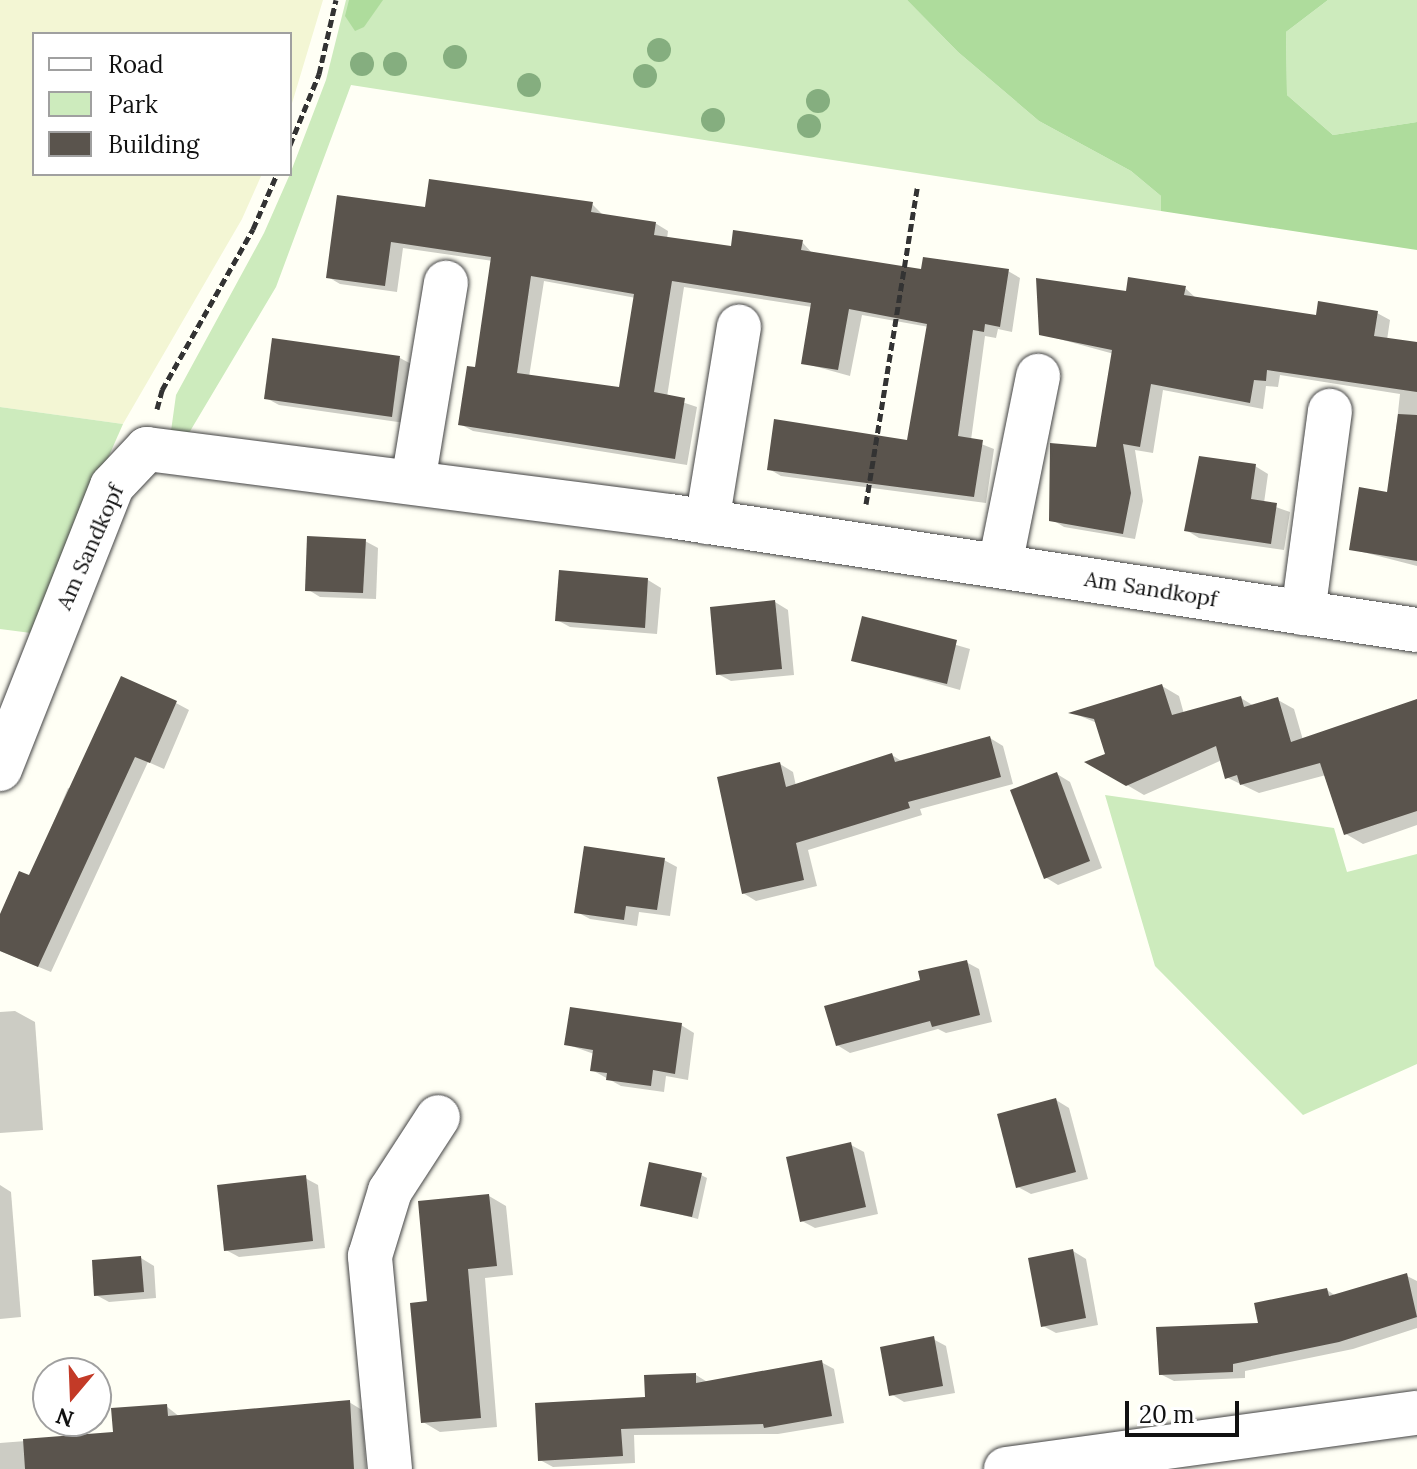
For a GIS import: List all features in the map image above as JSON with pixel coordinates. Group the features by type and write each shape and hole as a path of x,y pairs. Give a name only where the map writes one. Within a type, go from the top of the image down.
{"street":[{"path":"413,482 446,283"},
{"path":"707,522 739,327"},
{"path":"1000,565 1038,376"},
{"path":"1303,613 1330,411"},
{"name":"Am Sandkopf","path":"3,752 112,486 147,449 707,522 1417,630"},
{"path":"390,1469 370,1256 390,1191 438,1117"},
{"path":"1006,1469 1417,1413"}],"path":[{"path":"292,140 319,74 336,0"},
{"path":"147,449 162,390 253,229 276,176"},
{"path":"860,545 917,188"}],"green space":[{"path":"0,0 323,0 292,103 292,32 32,32 32,176 261,176 242,219 123,424 0,407"},
{"path":"346,0 907,0 958,52 1039,121 1131,171 1161,196 1161,211 351,85 276,287 189,433 171,431 176,395 264,233 289,176 292,176 292,169 326,80"},
{"path":"349,0 383,0 364,27 355,31 345,16"},
{"path":"907,0 1328,0 1286,32 1287,95 1333,135 1417,122 1417,250 1161,211 1161,196 1131,171 1039,121 958,52"},
{"path":"1328,0 1417,0 1417,122 1333,135 1287,95 1286,32"},
{"path":"0,407 123,424 31,633 0,629"},
{"path":"1105,795 1334,828 1347,872 1417,854 1417,1064 1303,1115 1155,966"}],"building":[{"path":"429,179 593,202 591,212 656,222 654,235 731,246 733,230 803,240 801,250 921,269 923,257 1009,269 1000,327 985,324 984,332 973,330 958,436 983,440 974,497 767,470 774,419 907,440 927,324 849,309 838,370 801,364 811,303 672,281 654,392 685,398 675,459 458,425 467,366 475,367 491,257 391,242 385,286 326,278 337,195 425,207","holes":["531,276 634,294 619,387 517,373"]},
{"path":"1128,277 1186,286 1184,295 1316,315 1318,301 1378,311 1374,336 1417,342 1417,392 1267,370 1266,381 1254,380 1250,403 1151,384 1140,447 1123,444 1131,493 1123,534 1049,521 1050,443 1096,447 1112,350 1039,335 1036,278 1126,291"},
{"path":"272,338 400,356 392,417 264,399"},
{"path":"1398,414 1417,415 1417,561 1349,550 1359,487 1387,492"},
{"path":"1199,456 1256,464 1251,499 1277,503 1271,544 1184,531"},
{"path":"307,536 366,539 363,593 305,591"},
{"path":"559,570 648,578 645,628 555,621"},
{"path":"775,600 782,669 716,675 710,607"},
{"path":"862,616 957,640 947,684 851,661"},
{"path":"121,676 177,701 150,763 135,757 38,967 0,951 0,914 19,871 29,875"},
{"path":"1162,684 1172,715 1241,696 1244,707 1278,697 1291,742 1417,699 1417,811 1344,835 1320,763 1240,785 1237,775 1225,779 1216,746 1126,786 1084,762 1105,754 1094,719 1068,713"},
{"path":"990,736 1001,777 908,802 910,808 796,843 804,880 742,894 717,777 780,762 786,787 892,753 895,762"},
{"path":"1057,772 1090,861 1044,879 1010,790"},
{"path":"584,846 665,858 657,910 626,906 624,920 574,913"},
{"path":"967,960 980,1015 932,1027 930,1021 836,1046 824,1006 920,980 918,971"},
{"path":"570,1007 682,1023 675,1074 653,1070 651,1086 606,1080 607,1073 590,1071 593,1050 564,1045"},
{"path":"1056,1098 1076,1172 1016,1188 997,1114"},
{"path":"851,1142 866,1207 800,1222 786,1157"},
{"path":"649,1162 702,1173 692,1217 640,1206"},
{"path":"306,1175 313,1241 224,1251 217,1185"},
{"path":"489,1194 497,1266 468,1269 481,1418 421,1423 410,1303 427,1301 418,1201"},
{"path":"1073,1249 1086,1318 1041,1327 1028,1258"},
{"path":"141,1256 144,1292 94,1296 92,1260"},
{"path":"1407,1273 1417,1317 1339,1342 1233,1364 1233,1372 1159,1375 1156,1327 1258,1323 1254,1303 1327,1288 1329,1296"},
{"path":"934,1336 943,1386 889,1396 880,1347"},
{"path":"822,1360 832,1416 764,1428 763,1424 621,1429 623,1456 538,1461 535,1403 645,1397 644,1375 696,1373 696,1383"},
{"path":"350,1400 354,1469 25,1469 23,1439 112,1437 112,1408 167,1404 168,1416"}]}
